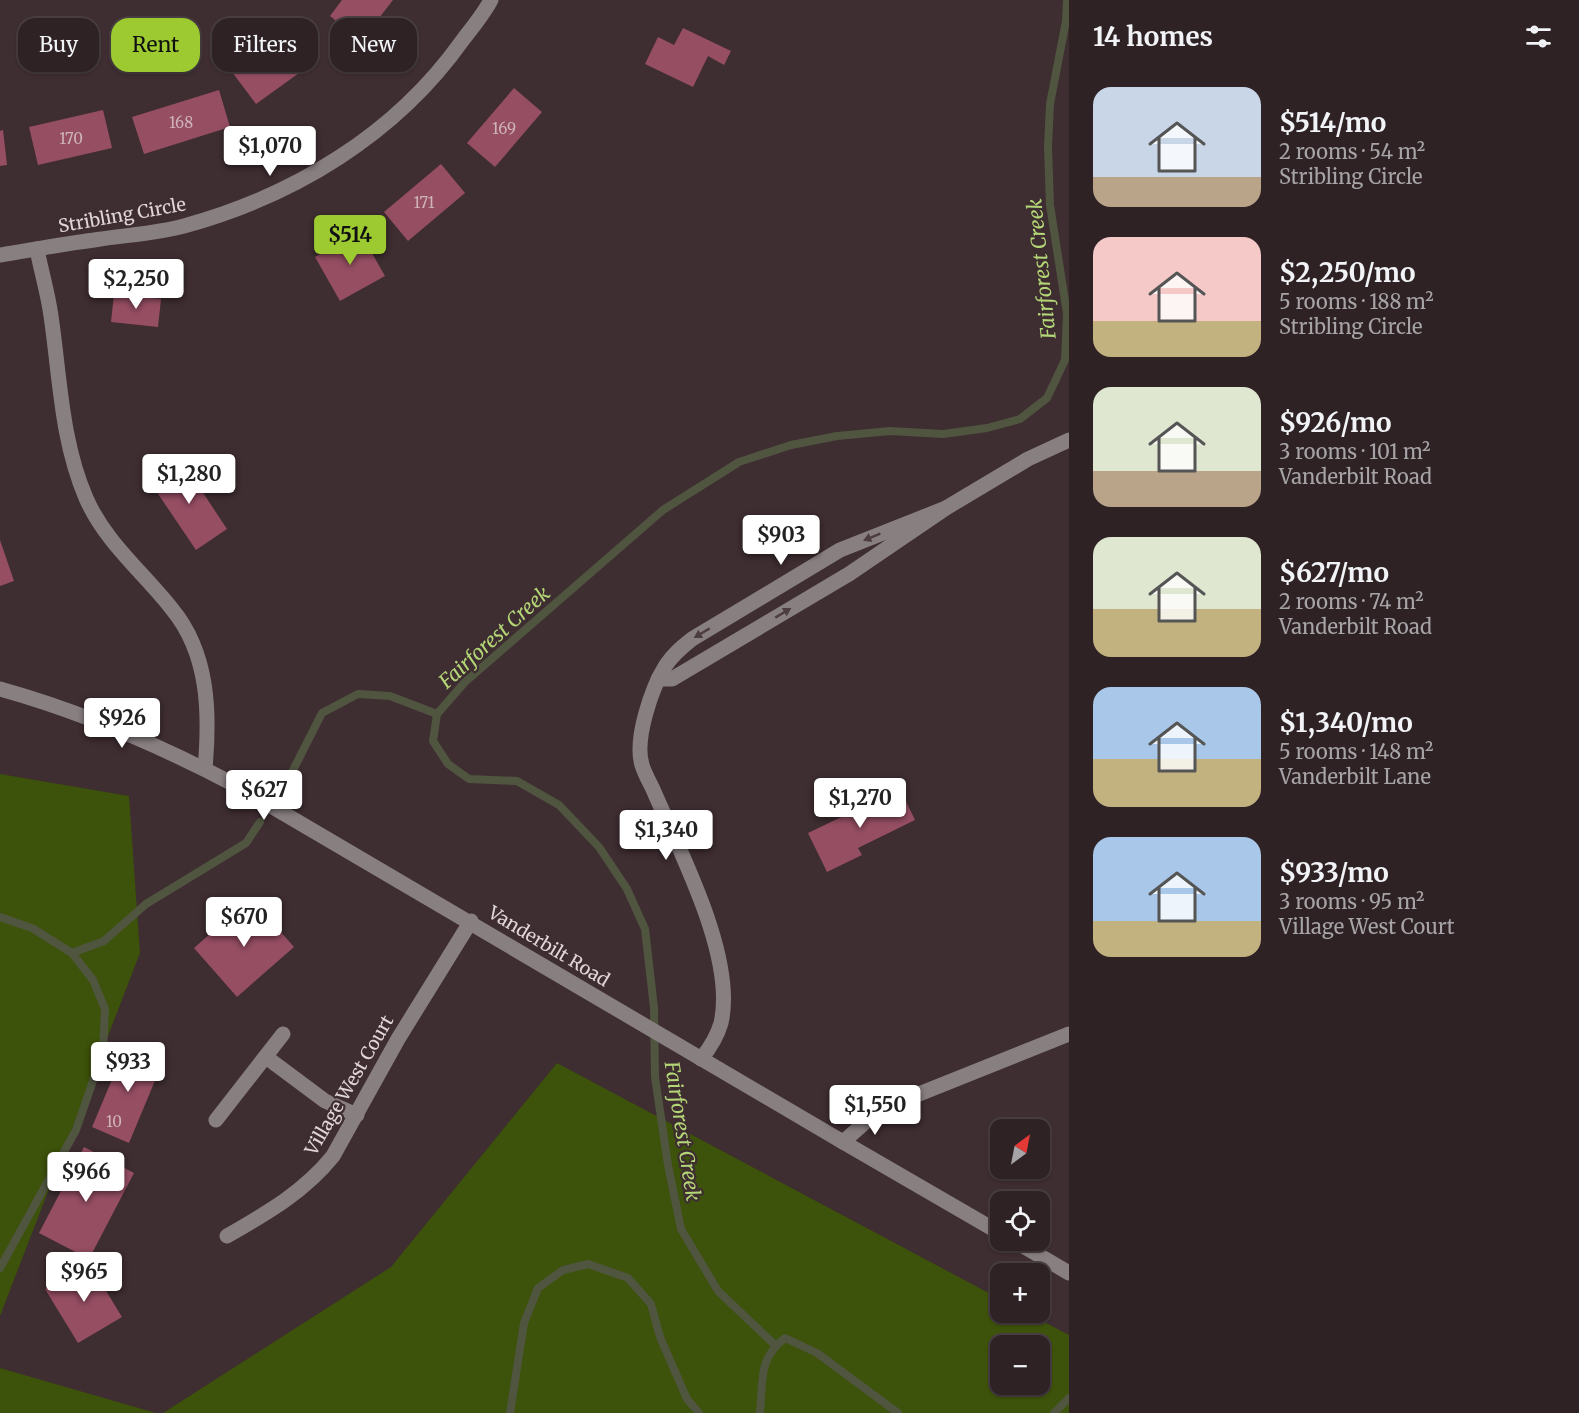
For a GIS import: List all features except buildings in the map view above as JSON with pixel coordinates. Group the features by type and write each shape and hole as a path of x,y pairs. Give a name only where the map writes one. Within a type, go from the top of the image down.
{"street":[{"name":"Stribling Circle","path":"0,255 139,235 182,226 224,214 265,198 318,171 367,139 412,100 452,56 490,0"},
{"path":"37,249 51,314 71,456 87,499 109,537 173,610 190,637 202,668 207,703 205,769"},
{"path":"658,679 672,679 849,574 946,508 1028,459 1069,440"},
{"path":"698,1057 710,1049 720,1024 722,990 717,949 711,929 642,764 640,750 642,727 658,679 672,657 692,639 840,550 946,508"},
{"name":"Vanderbilt Road","path":"0,689 90,718 160,747 205,769 471,921 623,1013 990,1227"},
{"name":"Village West Court","path":"227,1236 272,1210 311,1180 333,1155 398,1039 471,921"},
{"path":"216,1120 283,1034"},
{"path":"843,1142 879,1110 1069,1034"},
{"path":"266,1057 325,1101 357,1115"},
{"path":"1032,1251 1069,1273"}],"green space":[{"path":"0,774 129,796 140,953 0,1316"},
{"path":"557,1063 990,1294 990,1323 1046,1323 1069,1335 1069,1413 163,1413 391,1267"},
{"path":"0,1368 156,1413 0,1413"}],"waterway":[{"name":"Fairforest Creek","path":"775,1345 718,1291 681,1229 668,1165 655,1077 654,1008 645,929 627,889 599,847 559,805 517,781 469,779 448,764 433,741 437,714 465,682 663,510 739,462 791,445 837,436 890,431 943,434 987,428 1020,419 1047,398 1065,360 1067,314 1050,205 1048,147 1050,104 1066,21 1067,0"},
{"path":"284,788 322,713 358,694 390,696 437,714"},
{"path":"72,953 104,941 146,904 246,843 260,822"},
{"path":"0,917 32,928 72,953 93,980 105,1009 103,1052 76,1130 0,1268"},
{"path":"510,1413 524,1323 538,1288 563,1270 588,1264 628,1278 651,1304 660,1337 687,1399 699,1413"},
{"name":"Fairforest Creek","path":"760,1413 766,1362 776,1346 785,1338 817,1353 898,1413"},
{"name":"Fairforest Creek","path":"1054,1413 1069,1398"}]}
